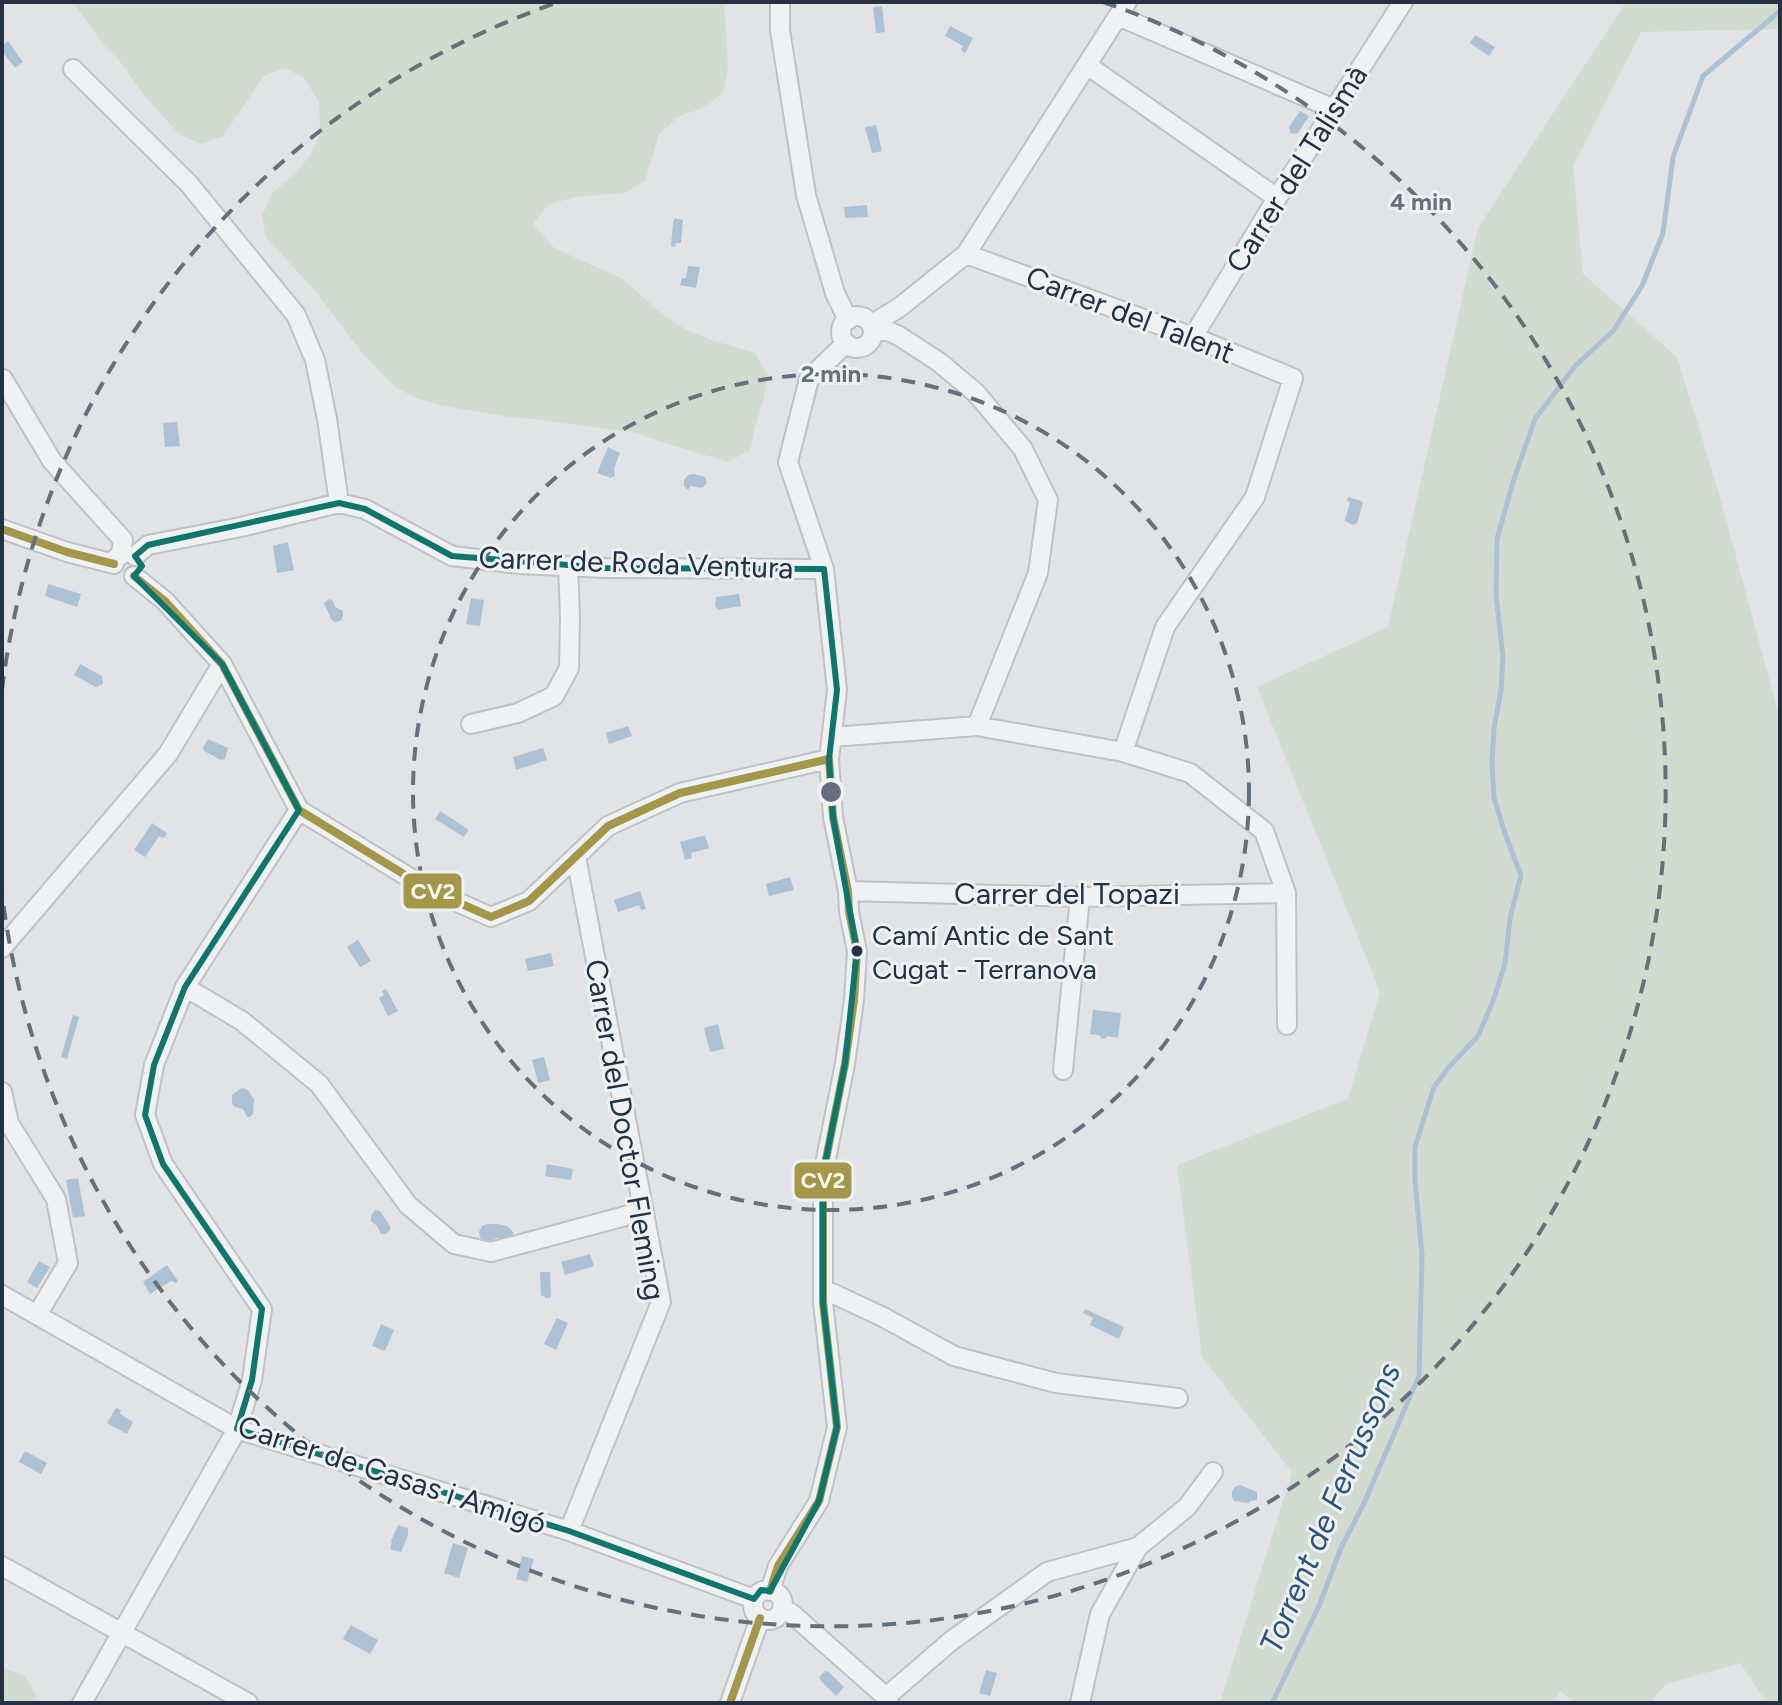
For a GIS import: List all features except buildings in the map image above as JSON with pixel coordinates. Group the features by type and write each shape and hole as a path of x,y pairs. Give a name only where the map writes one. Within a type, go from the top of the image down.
{"street":[{"path":"780,2 780,30 806,195 835,293 848,320"},
{"name":"Carrer del Talismà","path":"1193,337 1397,4"},
{"path":"977,726 1038,573 1048,500 1023,449 976,393 939,362 899,336 872,328 862,317 853,317 844,324 841,333 846,343 862,347 871,340 872,328 966,254 1123,9 1334,109"},
{"path":"1087,65 1277,198"},
{"path":"73,69 189,184 296,315 315,360 339,503 241,527 159,542 123,558"},
{"name":"Carrer del Talent","path":"966,254 1193,337 1293,378 1255,497 1165,627 1123,752"},
{"path":"762,1595 780,1598 782,1609 775,1619 760,1618 753,1610 778,1566 819,1501 837,1427 823,1302 823,1174 845,1064 857,951 833,817 829,759 837,690 824,569 788,462 809,379 846,343"},
{"path":"3,379 52,461 123,540 123,558"},
{"name":"Carrer de Roda Ventura","path":"339,503 365,509 452,556 568,566 824,569"},
{"path":"2,529 67,552 123,558 139,566 134,576 165,601 222,664 299,810 428,889 491,917 529,901 608,826 680,793 829,759"},
{"path":"471,724 518,713 554,696 569,668 568,566"},
{"path":"2,948 168,754 222,664"},
{"path":"832,737 977,726 1123,752 1190,773 1264,831 1286,893 1287,1025"},
{"path":"82,1703 237,1429 252,1380 262,1309 163,1164 145,1115 154,1065 185,987 299,810"},
{"name":"Carrer del Doctor Fleming","path":"569,1531 661,1302 576,857"},
{"name":"Carrer del Topazi","path":"848,891 1080,897 1286,893"},
{"path":"1063,1070 1080,897"},
{"path":"185,987 242,1021 319,1084 408,1205 454,1244 491,1252 644,1211"},
{"path":"2,1092 9,1123 56,1199 68,1263 37,1315"},
{"path":"823,1289 954,1356 1056,1383 1178,1398"},
{"name":"Carrer de Casas i Amigó","path":"2,1295 237,1429 569,1531 762,1595"},
{"path":"1080,1703 1100,1614 1138,1547 1187,1507 1213,1472"},
{"path":"782,1609 791,1613 888,1700 951,1641 1047,1572 1138,1547"},
{"path":"2,1566 248,1703"},
{"path":"730,1703 760,1618"}],"highlighted area":[{"path":"339,503 365,509 452,556 606,568 824,569 837,690 829,759 833,817 857,951 845,1064 823,1174 823,1302 837,1427 819,1501 770,1591 761,1590 754,1599 569,1531 237,1429 252,1380 262,1309 163,1164 145,1115 154,1065 185,987 299,810 222,664 134,576 142,566 135,556 148,545"}],"shaded area":[{"path":"73,2 724,2 728,70 723,93 705,107 678,117 659,134 645,181 625,193 574,197 548,205 533,224 554,248 623,279 663,315 685,329 755,353 768,376 750,450 728,462 637,433 439,405 395,387 363,354 316,292 266,237 262,216 272,193 295,174 310,155 320,133 319,102 304,78 285,68 264,76 223,136 202,144 180,135 146,98"},
{"path":"1626,2 1780,2 1780,29 1641,32 1573,166 1583,274 1677,357 1718,490 1780,719 1780,1703 1767,1703 1740,1663 1667,1684 1648,1703 1575,1703 1560,1691 1553,1703 1220,1703 1292,1472 1202,1357 1177,1165 1348,1099 1380,992 1257,687 1388,627 1478,228"},
{"path":"2,1667 25,1676 37,1696 33,1703 2,1703"}],"water":[{"path":"882,6 885,32 876,33 873,7"},
{"path":"950,26 973,38 965,53 961,50 963,46 945,36"},
{"path":"1475,35 1495,47 1489,56 1470,43"},
{"path":"8,41 23,62 15,68 2,51 2,46"},
{"path":"1300,111 1309,116 1298,133 1291,134 1289,127"},
{"path":"876,125 882,151 872,153 865,127"},
{"path":"867,205 868,217 845,218 844,207"},
{"path":"675,218 683,220 681,243 676,243 675,247 671,246"},
{"path":"688,266 700,267 696,288 680,285 682,278 686,278"},
{"path":"177,422 180,446 165,447 163,423"},
{"path":"608,447 620,453 614,468 615,476 611,478 597,473"},
{"path":"694,474 705,477 707,483 702,488 690,486 688,490 684,480"},
{"path":"1348,497 1363,503 1357,523 1353,525 1345,521 1350,502 1347,501"},
{"path":"288,542 294,570 277,573 273,546"},
{"path":"48,584 81,594 77,607 45,596"},
{"path":"739,594 741,606 718,610 715,606 716,597"},
{"path":"471,598 484,600 480,626 466,624"},
{"path":"329,599 343,611 340,621 331,619 324,603"},
{"path":"80,664 102,676 103,684 96,687 74,675"},
{"path":"628,726 632,736 609,744 606,733"},
{"path":"208,739 228,748 225,759 204,751"},
{"path":"543,748 547,760 516,770 513,757"},
{"path":"440,811 469,830 464,837 435,819"},
{"path":"152,823 167,833 164,838 159,836 145,857 134,850"},
{"path":"705,835 709,848 691,853 692,858 685,860 680,842"},
{"path":"790,877 794,890 769,896 766,884"},
{"path":"640,891 646,909 641,910 639,905 618,912 614,900"},
{"path":"358,940 371,961 360,967 347,947"},
{"path":"551,953 554,966 528,971 525,959"},
{"path":"386,989 398,1011 388,1016 379,998"},
{"path":"1093,1010 1121,1013 1118,1038 1107,1036 1102,1039 1099,1035 1090,1034"},
{"path":"73,1015 79,1017 67,1059 61,1057"},
{"path":"718,1024 724,1049 710,1052 704,1028"},
{"path":"544,1057 550,1080 538,1083 532,1060"},
{"path":"242,1088 248,1090 254,1099 250,1117 232,1104 232,1095"},
{"path":"547,1164 573,1169 571,1180 545,1176"},
{"path":"78,1178 85,1216 73,1218 66,1180"},
{"path":"375,1210 380,1211 390,1226 386,1234 381,1234 371,1221"},
{"path":"487,1224 509,1227 515,1239 483,1240 479,1232"},
{"path":"590,1254 594,1266 565,1275 561,1262"},
{"path":"39,1261 50,1267 37,1288 27,1282"},
{"path":"167,1265 178,1281 171,1281 150,1294 143,1282"},
{"path":"540,1272 550,1272 551,1298 541,1295"},
{"path":"1085,1309 1124,1327 1119,1339 1090,1325 1093,1318 1083,1313"},
{"path":"557,1318 568,1323 556,1350 544,1344"},
{"path":"381,1324 394,1330 385,1351 372,1346"},
{"path":"116,1408 133,1422 127,1434 107,1423"},
{"path":"25,1451 47,1463 41,1474 19,1462"},
{"path":"1240,1485 1257,1492 1257,1500 1249,1503 1234,1501 1232,1491"},
{"path":"398,1525 408,1528 401,1552 390,1549"},
{"path":"453,1543 468,1548 459,1578 444,1573"},
{"path":"522,1556 534,1559 527,1582 516,1579"},
{"path":"351,1625 378,1640 370,1654 343,1639"},
{"path":"986,1670 997,1673 990,1696 979,1693"},
{"path":"825,1671 844,1687 836,1696 820,1680"}],"waterway":[{"name":"Torrent de Ferrussons","path":"1272,1703 1319,1606 1341,1548 1365,1501 1419,1376 1422,1255 1415,1147 1434,1087 1478,1036 1505,964 1510,918 1521,875 1494,798 1492,762 1503,657 1496,595 1497,539 1513,482 1535,419 1575,366 1613,331 1642,286 1663,233 1673,157 1703,76 1780,11"}],"transit line":[{"name":"CV2","path":"2,529 67,552 114,564"},
{"name":"CV2","path":"134,576 165,601 222,664 299,810 428,889 491,917 529,901 608,826 680,793 829,759"},
{"name":"CV2","path":"770,1591 778,1566 819,1501 837,1427 823,1302 823,1174 845,1064 857,951 833,817 829,759"},
{"name":"CV2","path":"730,1703 760,1618"}],"place":[{"name":"Camí Antic de Sant Cugat - Terranova","path":"857,951"}]}
